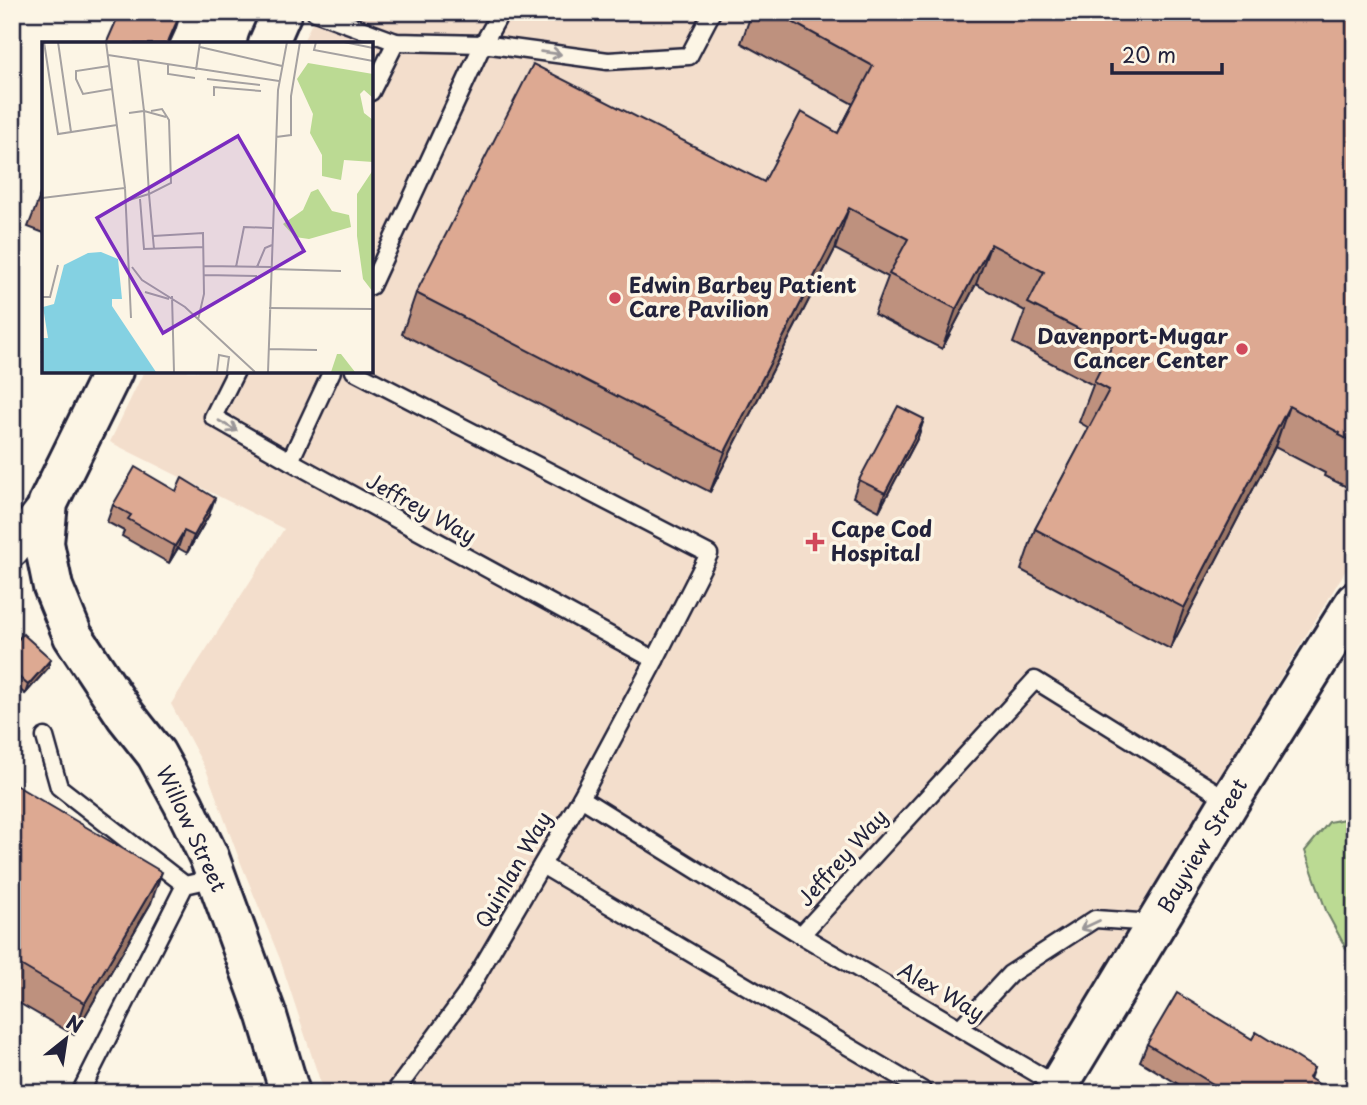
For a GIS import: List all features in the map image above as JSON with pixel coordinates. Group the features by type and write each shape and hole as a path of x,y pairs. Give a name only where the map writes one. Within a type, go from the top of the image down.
{"street":[{"path":"269,42 282,12"},
{"path":"12,550 48,503 112,373"},
{"name":"Willow Street","path":"48,503 44,543 53,587 73,636 126,716 156,754 209,856 201,881 267,1016 290,1093"},
{"name":"Bayview Street","path":"1056,1089 1355,601"}],"lane":[{"path":"315,12 396,42 483,44 608,61 689,56 712,12"},
{"path":"373,282 483,44 501,12"},
{"path":"373,88 396,42"},
{"name":"Jeffrey Way","path":"235,373 213,417 655,660"},
{"path":"290,461 330,373"},
{"name":"Quinlan Way","path":"358,373 709,554 581,798 542,865 465,996 394,1093"},
{"name":"Jeffrey Way","path":"581,798 801,935 1035,680 1230,801"},
{"path":"45,737 59,787 201,881 80,1093"},
{"path":"542,865 922,1090"},
{"path":"960,1028 1010,974 1095,919 1157,923"},
{"name":"Alex Way","path":"801,935 960,1028 1056,1089"}],"shaded area":[{"name":"Cape Cod Hospital","path":"317,12 1355,12 1355,555 1028,1093 759,1093 745,1085 740,1093 324,1093 280,959 207,772 171,704 284,529 110,442 143,373 373,373 373,42 303,42"}],"green space":[{"path":"1355,817 1355,965 1327,913 1305,851 1329,822"}],"building":[{"path":"120,12 181,12 168,42 107,42"},
{"path":"774,12 1355,12 1355,443 1289,406 1184,608 1035,529 1109,390 1094,382 1112,346 1028,303 1044,272 991,244 956,309 889,274 908,239 849,208 725,452 416,293 533,64 764,182 801,112 838,133 873,66"},
{"path":"898,406 924,419 885,493 859,480"},
{"path":"135,467 176,491 182,478 215,498 194,536 184,531 175,546 128,519 131,515 113,505"},
{"path":"23,634 51,659 28,685 12,671 12,646"},
{"path":"12,783 162,872 85,1003 12,960"},
{"path":"1177,993 1252,1039 1256,1032 1314,1068 1309,1078 1333,1093 1228,1093 1147,1044"}],"place":[{"name":"Edwin Barbey Patient Care Pavilion","path":"615,298"},
{"name":"Davenport-Mugar Cancer Center","path":"1242,349"},
{"name":"Cape Cod Hospital","path":"815,542"}]}
